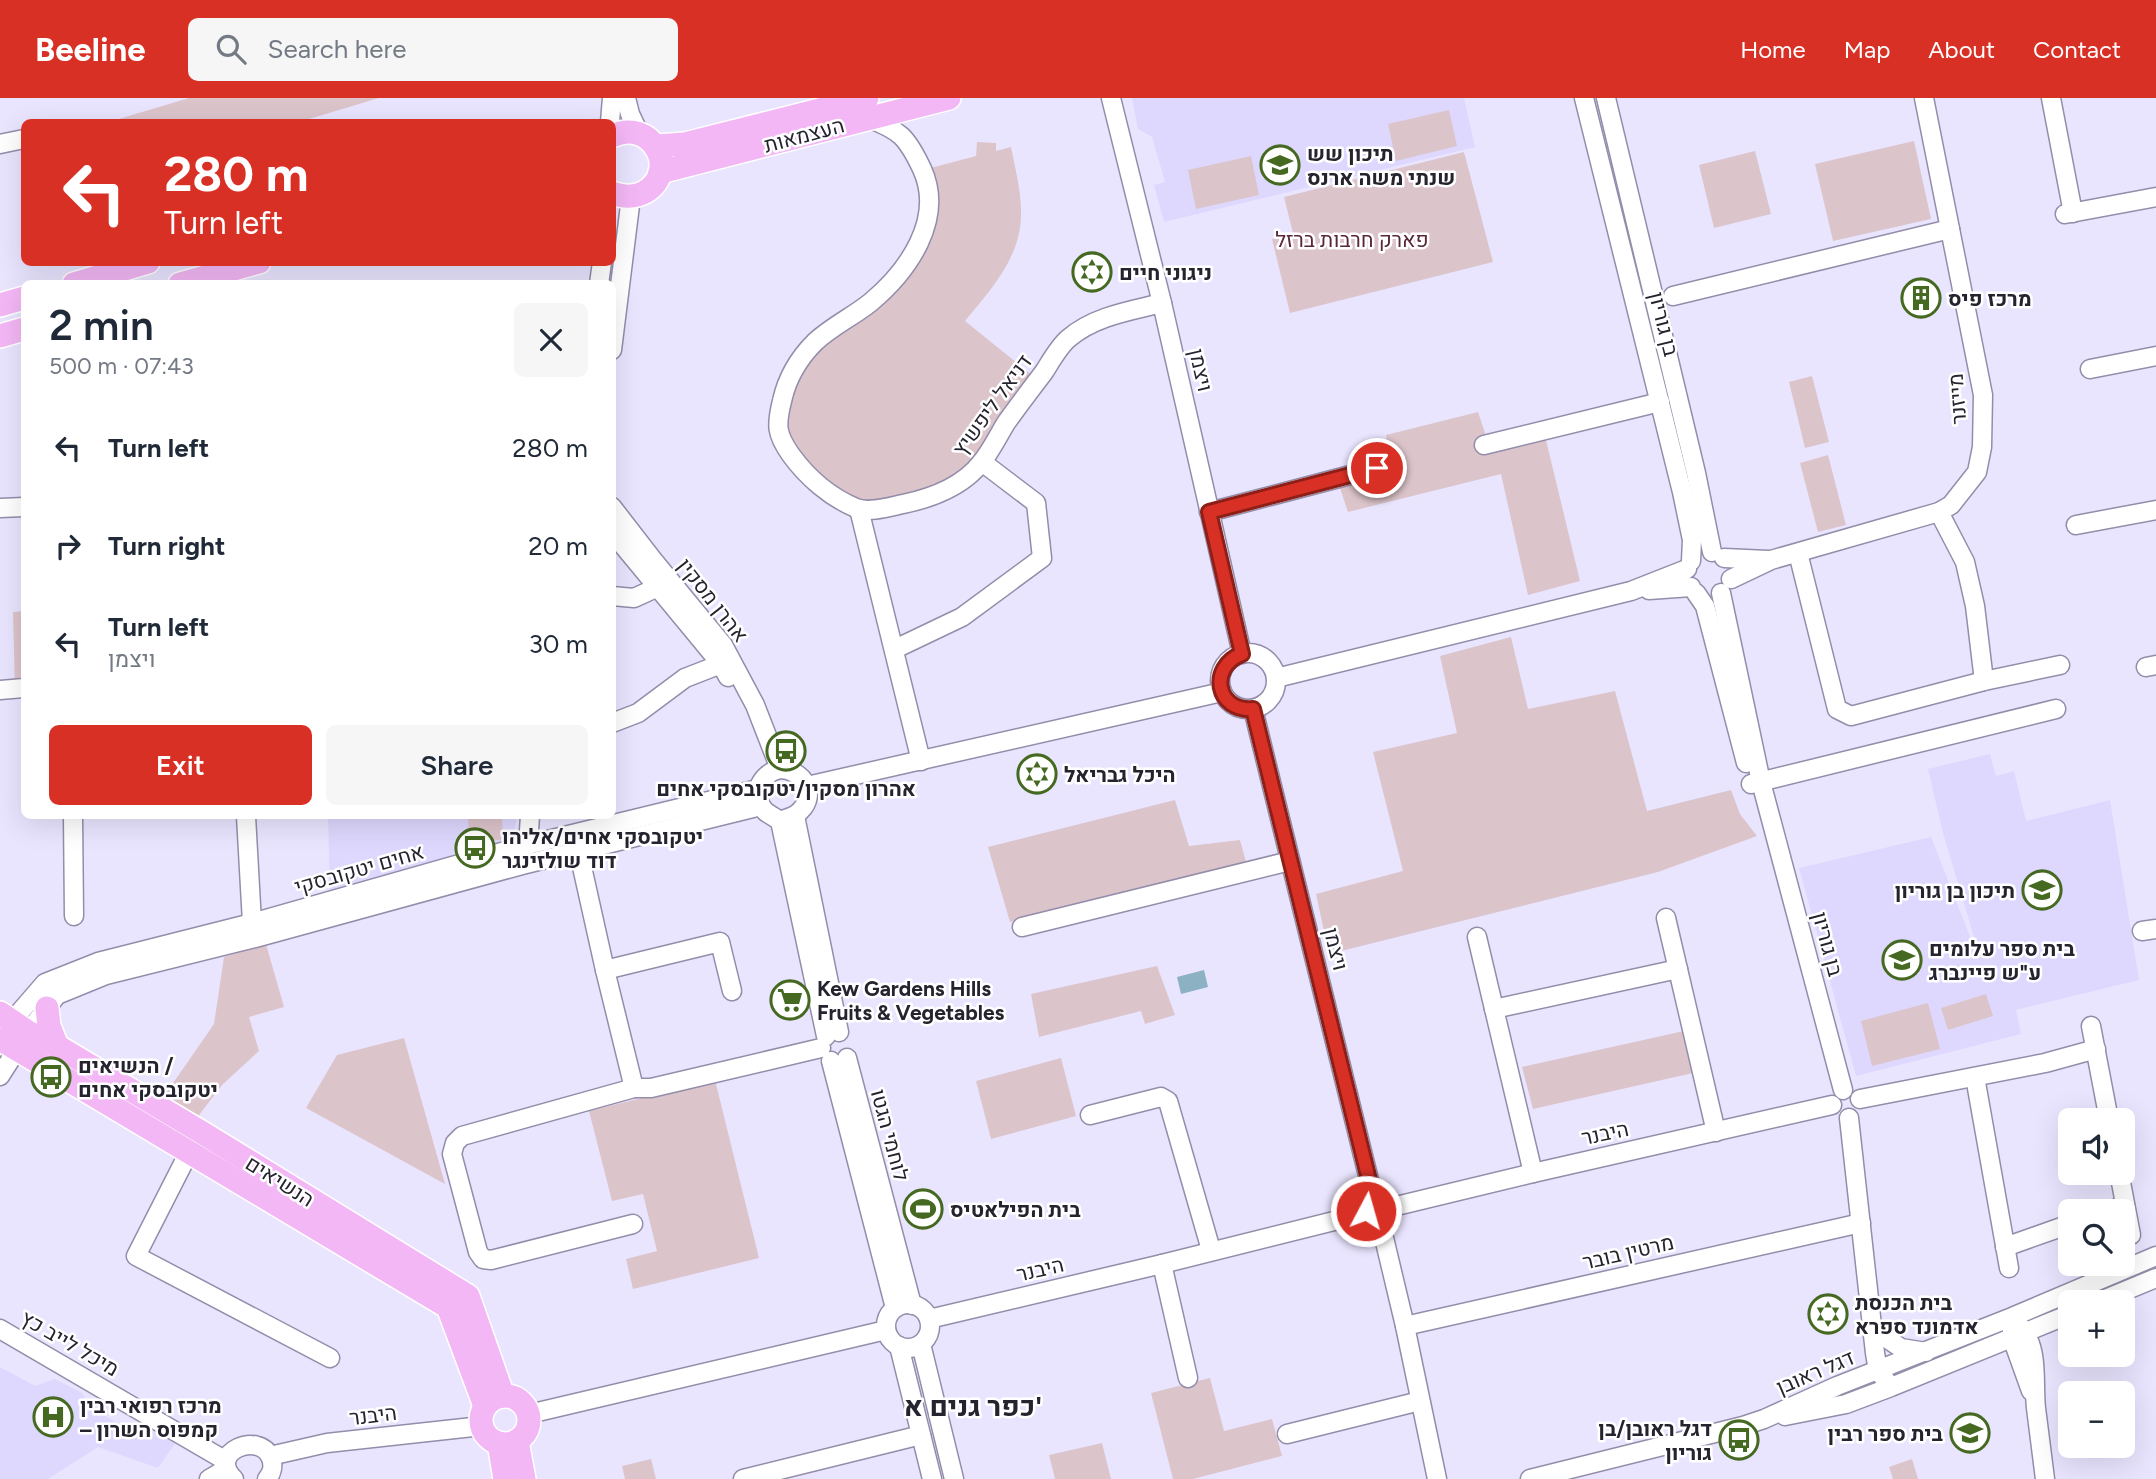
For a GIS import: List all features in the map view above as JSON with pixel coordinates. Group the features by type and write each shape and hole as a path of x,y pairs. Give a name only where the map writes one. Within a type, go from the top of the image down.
{"main road":[{"name":"העצמאות","path":"616,135 629,131 647,140 685,144 867,108 949,98"},
{"name":"העצמאות","path":"660,172 867,108"},
{"path":"622,195 641,194 656,181 660,172 659,154 647,140"},
{"path":"87,280 135,266"},
{"path":"194,280 245,266"},
{"path":"0,305 21,299"},
{"path":"0,336 21,330"},
{"path":"47,1008 49,1026 57,1046"},
{"name":"הנשיאים","path":"8,1033 57,1046 468,1296 490,1409"},
{"name":"הנשיאים","path":"8,1033 189,1152 448,1307 490,1409"},
{"path":"508,1442 527,1429 528,1414 519,1400 512,1396 490,1409 488,1436 508,1442 524,1479"},
{"path":"505,1479 508,1442"}],"street":[{"path":"610,119 612,98"},
{"path":"626,98 630,114 647,140"},
{"name":"ויצמן","path":"1111,98 1162,303 1242,654"},
{"name":"בן גוריון","path":"1584,98 1692,540 1691,578 1705,606 1756,783 1769,809 1838,1097"},
{"name":"בן גוריון","path":"1606,98 1653,300 1718,555"},
{"name":"מייזנר","path":"1726,586 1772,560 1939,512 1951,505 1977,472 1983,395 1924,98"},
{"path":"2051,98 2069,213 2156,197"},
{"path":"867,108 907,140 918,160 928,183 929,206 924,233 904,269 871,302 816,341 794,368 782,400 779,434 780,440 799,465 818,485 859,509 921,761"},
{"path":"0,144 21,140"},
{"path":"616,288 622,195"},
{"path":"1673,296 1950,229"},
{"name":"דניאל ליפשיץ","path":"859,509 908,503 950,489 967,478 982,462 1005,425 1068,339 1098,319 1162,303"},
{"path":"2090,369 2156,356"},
{"path":"1483,445 1660,402"},
{"path":"895,649 962,617 1042,558 1036,503 982,462"},
{"path":"1209,512 1377,468"},
{"path":"0,508 21,507"},
{"path":"2076,525 2156,510"},
{"name":"אהרן מסקין","path":"616,512 723,645 755,705 775,771"},
{"path":"1939,512 1965,562 1975,606 1984,681"},
{"name":"אהרן מסקין","path":"616,537 721,664 775,771"},
{"path":"1798,553 1838,709 1851,716 2060,664"},
{"path":"1700,554 1718,555 1731,568 1726,586 1711,597 1691,578 1700,554"},
{"name":"מייזנר","path":"1718,555 1772,560"},
{"path":"1276,678 1691,578"},
{"name":"בן גוריון","path":"1726,586 1756,783"},
{"path":"616,596 634,598 658,587"},
{"path":"1242,654 1254,654 1263,658 1270,664 1276,678 1275,691 1270,699 1253,709 1238,708 1230,703 1222,692 1221,673 1225,664 1242,654"},
{"path":"616,721 638,713 685,678 721,664"},
{"path":"0,690 21,688"},
{"path":"807,786 1222,692"},
{"name":"ויצמן","path":"1253,709 1405,1326 1437,1479"},
{"path":"1756,783 2056,709"},
{"path":"787,769 800,775 807,786 806,803 787,818 766,812 760,798 760,783 775,771 787,769"},
{"name":"אחים יטקובסקי","path":"8,1033 47,1008 57,995 106,975 528,845 760,798"},
{"name":"אחים יטקובסקי","path":"8,1033 45,983 99,962 254,930 578,852 760,798"},
{"name":"לוחמי הגטו","path":"787,818 833,1047 904,1307"},
{"path":"73,819 74,916"},
{"path":"246,819 254,930"},
{"path":"528,845 530,819"},
{"path":"575,834 634,1088"},
{"path":"1022,927 1290,861"},
{"path":"1666,918 1716,1132"},
{"path":"1477,936 1533,1172"},
{"path":"605,970 719,942 732,991"},
{"path":"1494,1009 1678,969"},
{"path":"2091,1026 2107,1108"},
{"path":"0,1076 8,1033"},
{"path":"633,1224 491,1260 483,1259 478,1252 452,1154 455,1143 462,1136 634,1088 651,1088 833,1047"},
{"path":"1860,1099 2045,1063 2096,1049"},
{"path":"1975,1077 2009,1268"},
{"path":"1853,1092 1860,1099 1860,1108 1854,1116 1840,1117 1836,1114 1838,1097 1853,1092"},
{"path":"1090,1115 1161,1097 1168,1101 1211,1250"},
{"name":"היבנר","path":"929,1319 1533,1172 1716,1132 1838,1097"},
{"path":"1849,1118 1871,1312 1891,1387"},
{"path":"189,1152 136,1256 330,1359"},
{"name":"מרטין בובר","path":"1405,1326 1861,1223"},
{"path":"2005,1247 2058,1228"},
{"name":"דגל ראובן","path":"1530,1479 1764,1419 1837,1386 1885,1369 2156,1256"},
{"path":"1162,1264 1188,1378"},
{"path":"2127,1290 2156,1278"},
{"path":"904,1307 924,1311 929,1319 930,1330 927,1338 921,1344 908,1348 892,1342 886,1329 887,1320 904,1307"},
{"path":"1871,1312 1881,1334 1885,1369"},
{"path":"2012,1317 2035,1368 2036,1405 2045,1479"},
{"name":"דגל ראובן","path":"1764,1419 1846,1404 2058,1319"},
{"name":"מיכל לייב כץ","path":"0,1329 229,1470"},
{"path":"528,1414 886,1329"},
{"path":"1881,1334 1901,1348 1926,1352"},
{"path":"921,1344 954,1479"},
{"path":"899,1346 932,1479"},
{"path":"1287,1434 1420,1401"},
{"name":"היבנר","path":"270,1456 490,1409"},
{"path":"743,1479 921,1436"},
{"path":"209,1479 229,1470 228,1456 234,1451 241,1446 252,1445 263,1448 270,1456 272,1472 267,1479"}],"shaded area":[{"name":"תיכון שש שנתי משה ארנס","path":"1132,98 1464,98 1475,147 1164,222 1154,185 1165,182 1152,137 1138,129"},
{"name":"תיכון בן גוריון","path":"1990,754 1996,776 2014,771 2026,821 2110,800 2139,980 2016,1010 2021,1034 1856,1076 1799,868 1931,837 1974,947 1977,947 1943,833 1928,769"},
{"path":"328,819 517,819 513,841 330,893"},
{"name":"מרכז רפואי רבין – קמפוס השרון","path":"0,1367 35,1386 55,1379 82,1393 90,1407 126,1428 148,1427 176,1442 158,1468 98,1447 48,1479 0,1479"}],"green space":[{"path":"189,98 379,98 309,119 119,119"},
{"path":"1449,110 1457,146 1396,161 1388,124"},
{"path":"1914,141 1931,219 1833,241 1815,164"},
{"path":"977,142 996,143 996,151 1011,147 1019,187 1021,218 1017,241 1006,266 965,321 1038,380 967,478 883,508 838,499 780,440 794,368 871,302 924,233 923,170 976,156"},
{"path":"1755,151 1771,214 1714,228 1699,165"},
{"name":"פארק חרבות ברזל","path":"1464,152 1493,262 1290,313 1272,239 1293,233 1284,197"},
{"path":"1251,156 1259,195 1196,209 1188,170"},
{"path":"1812,376 1829,442 1805,448 1789,382"},
{"path":"1478,412 1491,451 1545,436 1580,581 1528,595 1501,474 1348,512 1339,485 1392,472 1386,435"},
{"path":"1828,455 1846,525 1818,532 1800,463"},
{"path":"21,611 21,688 15,689 13,612"},
{"path":"1511,637 1528,709 1615,691 1647,811 1731,790 1740,814 1757,836 1658,872 1329,954 1316,894 1403,871 1373,752 1457,733 1440,656"},
{"path":"1175,800 1189,846 1240,840 1246,862 1010,922 988,847"},
{"path":"468,819 502,819 503,840 469,841"},
{"path":"266,944 284,1007 249,1017 259,1051 222,1085 193,1123 160,1102 214,1024 224,957"},
{"path":"1157,966 1175,1015 1145,1024 1141,1011 1039,1037 1031,994"},
{"path":"1986,994 1993,1016 1948,1030 1941,1008"},
{"path":"1928,1003 1940,1049 1872,1066 1861,1021"},
{"path":"1684,1031 1693,1073 1533,1109 1522,1067"},
{"path":"404,1038 445,1184 306,1108 337,1055"},
{"path":"1061,1058 1076,1116 991,1139 976,1081"},
{"path":"715,1080 759,1258 633,1289 626,1259 657,1251 643,1194 612,1201 589,1111"},
{"path":"1210,1378 1224,1431 1272,1419 1282,1456 1193,1479 1173,1479 1151,1393"},
{"path":"1102,1443 1111,1479 1055,1479 1049,1455"},
{"path":"651,1459 656,1479 625,1479 622,1466"},
{"path":"1912,1459 1918,1479 1893,1479 1889,1467"}],"water":[{"path":"1204,970 1208,987 1181,994 1177,977"}],"place":[{"name":"תיכון שש שנתי משה ארנס","path":"1280,165"},
{"name":"ניגוני חיים","path":"1092,272"},
{"name":"מרכז פיס","path":"1921,298"},
{"name":"אהרון מסקין/יטקובסקי אחים","path":"786,751"},
{"name":"היכל גבריאל","path":"1037,774"},
{"name":"יטקובסקי אחים/אליהו דוד שולזינגר","path":"475,848"},
{"name":"תיכון בן גוריון","path":"2042,890"},
{"name":"בית ספר עלומים ע\"ש פיינברג","path":"1902,960"},
{"name":"Kew Gardens Hills Fruits & Vegetables","path":"790,1000"},
{"name":"הנשיאים / יטקובסקי אחים","path":"51,1077"},
{"name":"בית הפילאטיס","path":"923,1209"},
{"name":"בית הכנסת אדמונד ספרא","path":"1828,1314"},
{"name":"מרכז רפואי רבין – קמפוס השרון","path":"53,1417"},
{"name":"בית ספר רבין","path":"1970,1433"},
{"name":"דגל ראובן/בן גוריון","path":"1739,1440"}],"district":[{"name":"כפר גנים א'","path":"973,1406"}],"route":[{"path":"1366,1211 1370,1201 1374,1200 1253,709 1238,708 1230,703 1222,692 1221,673 1225,664 1242,654 1209,512 1377,468"}]}
